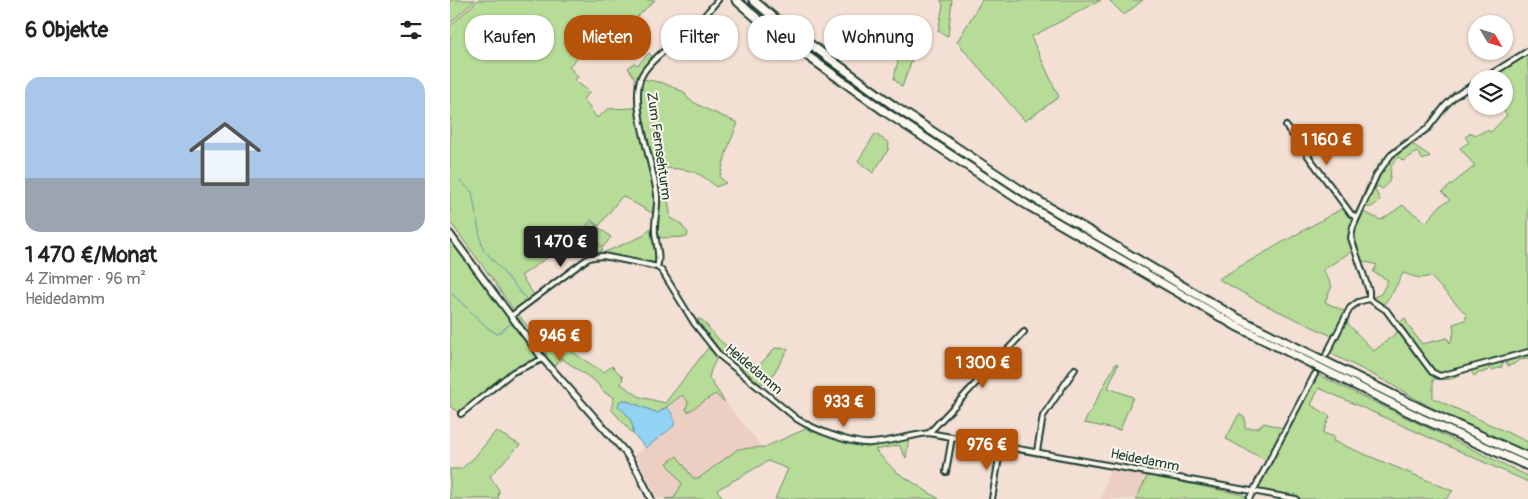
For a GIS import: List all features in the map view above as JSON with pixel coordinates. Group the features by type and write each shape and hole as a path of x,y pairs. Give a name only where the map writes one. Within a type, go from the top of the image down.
{"highway":[{"path":"736,0 766,26 887,113 1027,205 1236,326 1423,419 1528,466"},
{"path":"753,0 894,106 1030,196 1237,318 1424,410 1528,457"}],"main road":[{"path":"450,234 513,314 543,359 625,452 638,472 651,499"}],"street":[{"name":"Zum Fernsehturm","path":"657,267 658,258 654,222 658,198 641,120 639,86 645,70 693,27 718,0"},
{"path":"1497,70 1528,51"},
{"path":"1369,299 1369,291 1351,238 1357,218 1377,174 1391,155 1428,128 1444,106 1468,88"},
{"path":"1286,126 1352,214 1357,218"},
{"path":"513,314 593,256 602,256 657,267"},
{"name":"Heidedamm","path":"657,267 667,277 694,323 720,356 797,419 810,427 853,441 870,444 929,433 1296,499"},
{"path":"1326,355 1350,308 1358,302 1369,299 1386,310 1432,372 1440,376 1528,352"},
{"path":"929,433 1024,332"},
{"path":"461,414 512,372 543,359"},
{"path":"1037,451 1043,416 1075,369"},
{"path":"1249,499 1316,374"},
{"path":"946,472 952,437"},
{"path":"992,499 1001,446"}],"shaded area":[{"path":"715,394 725,402 762,447 738,449 699,478 693,478 676,457 667,464 682,484 674,498 658,499 635,455 674,426 673,414 667,407 682,395 688,402"},
{"path":"1110,467 1148,475 1136,499 1101,499"}],"green space":[{"path":"450,0 475,0 450,23"},
{"path":"478,0 655,0 639,15 564,15 564,60 575,60 569,66 578,77 574,80 590,92 583,99 597,118 608,109 637,108 655,197 652,213 622,196 599,226 591,220 582,232 603,249 600,252 587,256 579,247 572,243 566,250 552,254 521,276 535,296 514,310 450,222 450,26"},
{"path":"941,0 952,0 948,36 938,31 943,5"},
{"path":"982,0 1101,0 1031,37 1059,97 1025,121 957,42"},
{"path":"1109,0 1143,0 1124,15"},
{"path":"1528,54 1528,359 1519,360 1508,366 1505,361 1502,362 1502,367 1492,370 1488,365 1489,370 1481,373 1478,372 1474,376 1469,368 1452,379 1433,379 1433,398 1528,442 1528,452 1430,407 1387,382 1330,353 1331,346 1348,313 1348,324 1374,351 1400,330 1397,325 1405,318 1409,327 1422,344 1447,338 1450,343 1454,333 1453,324 1465,320 1467,315 1430,276 1419,278 1403,273 1382,307 1369,299 1381,294 1388,280 1373,272 1377,265 1359,260 1355,249 1323,270 1332,286 1325,302 1346,312 1334,337 1263,304 1218,279 1343,208 1352,219 1353,226 1359,222 1363,212 1381,220 1403,205 1426,222 1441,205 1450,200 1442,192 1475,166 1460,148 1469,142 1465,137 1471,133 1477,135 1486,130 1491,132 1507,115 1513,115 1513,70 1502,70"},
{"path":"651,55 654,59 645,68 636,102 635,78 628,68 634,63 638,65 643,60 651,60"},
{"path":"899,60 912,60 902,87 894,79"},
{"path":"643,79 663,83 684,92 688,99 738,123 727,150 720,177 726,183 716,187 698,174 679,169 663,168 671,219 679,222 688,233 687,237 658,238 659,197 641,107 640,94"},
{"path":"875,134 889,143 888,150 873,173 858,161"},
{"path":"1405,139 1430,156 1423,160 1417,152 1403,161 1399,157 1395,160 1391,166 1388,183 1383,189 1377,186 1375,190 1380,200 1372,207 1365,207 1361,202 1372,174 1382,160"},
{"path":"592,222 611,237 603,247 584,231"},
{"path":"652,226 656,263 653,264 606,254 605,252 643,236"},
{"path":"450,240 511,320 518,314 544,348 534,353 539,359 514,370 459,413 450,406"},
{"path":"697,319 702,320 720,341 758,367 775,348 788,349 770,380 760,384 720,350"},
{"path":"553,338 562,339 574,353 604,372 612,366 623,377 621,384 640,397 665,403 708,348 717,357 709,378 725,402 715,394 688,412 686,409 688,402 682,395 658,413 624,400 620,401 618,406 629,418 633,434 611,409 614,397 605,393 596,382 561,358 555,367 547,357 544,348 547,348"},
{"path":"1116,363 1118,364 1108,388 1133,397 1120,430 1084,423"},
{"path":"1318,375 1528,476 1528,482 1319,388 1311,405 1330,416 1323,433 1335,437 1333,441 1453,491 1446,499 1296,499 1253,491 1260,482"},
{"path":"1239,414 1245,418 1245,428 1258,428 1264,423 1286,429 1269,462 1226,439"},
{"path":"808,428 860,445 871,446 909,438 906,458 899,445 875,450 895,471 939,499 775,499 788,469 768,461 717,490 724,499 665,499 674,498 682,484 667,463 677,456 693,478 699,478 738,449 765,447"},
{"path":"496,431 520,445 490,476 499,490 498,499 450,499 450,469 461,469 474,458"},
{"path":"1148,475 1247,497 1245,499 1136,499"}],"water":[{"path":"624,400 658,413 667,407 673,416 674,426 646,448 633,434 629,418 618,406 620,401"}],"waterway":[{"path":"460,180 472,192 476,215"},
{"path":"477,220 484,251"},
{"path":"450,228 473,259"},
{"path":"487,253 527,300 515,309"},
{"path":"475,262 495,288"},
{"path":"450,292 488,328 497,334 512,323"},
{"path":"517,318 520,321"}]}
